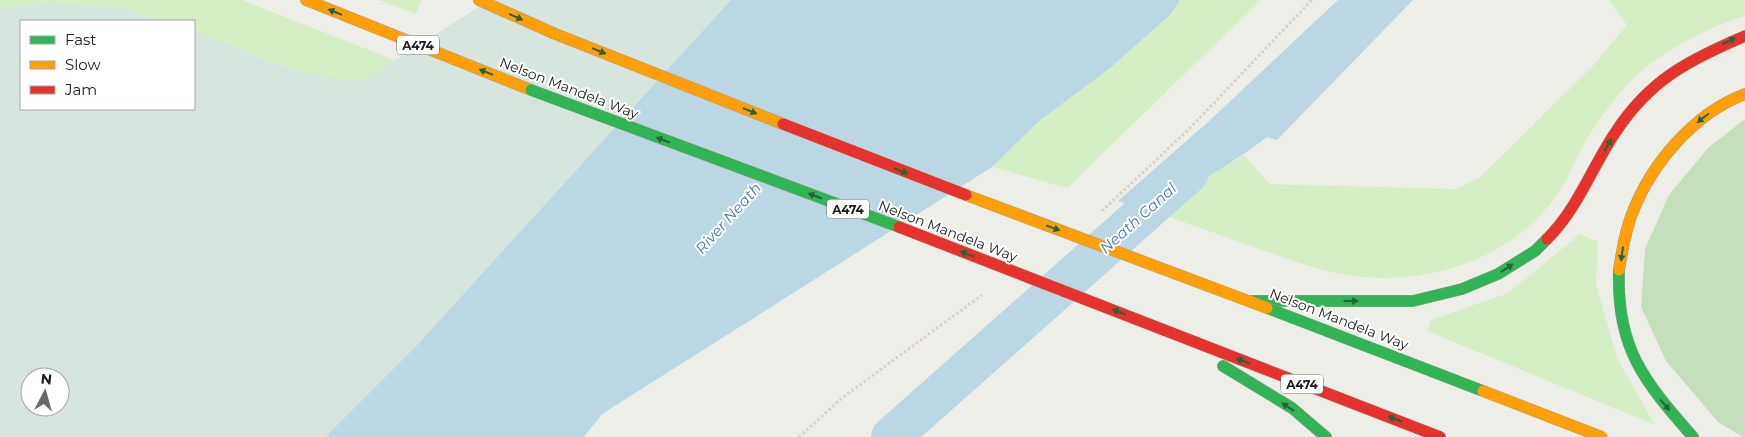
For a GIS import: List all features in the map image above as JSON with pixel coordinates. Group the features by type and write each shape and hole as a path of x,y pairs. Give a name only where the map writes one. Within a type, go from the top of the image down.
{"main road":[{"name":"Nelson Mandela Way","path":"306,0 531,90 922,236 1440,437"},
{"name":"Nelson Mandela Way","path":"479,0 553,33 912,175 1250,301 1602,437"},
{"path":"1250,301 1413,301 1462,289 1498,274 1535,250 1564,221 1615,133 1638,102 1664,77 1701,55 1745,36"},
{"path":"1693,437 1659,399 1636,362 1624,331 1618,288 1622,251 1628,222 1640,193 1661,161 1684,133 1709,114 1745,94"},
{"path":"1164,330 1289,407 1321,430 1326,437"}],"green space":[{"path":"0,0 242,0 397,61 367,80 348,82 305,73 230,46 195,31 195,20 162,20 120,8 52,3 0,8"},
{"path":"379,0 421,0 416,14"},
{"path":"1180,0 1261,0 1067,188 992,167 1039,121 1110,68 1171,14"},
{"path":"1609,0 1745,0 1745,16 1720,25 1682,44 1659,58 1630,82 1598,121 1582,147 1565,182 1547,207 1526,229 1501,247 1474,260 1444,270 1414,276 1383,278 1353,276 1307,265 1155,212 1185,189 1244,155 1270,184 1456,189 1480,177 1592,67 1627,25"},
{"path":"1745,119 1745,437 1743,437 1718,422 1666,361 1641,307 1645,249 1669,195 1708,148"},
{"path":"1580,234 1598,242 1596,285 1618,360 1655,425 1427,331 1431,320 1508,293"}],"shaded area":[{"path":"489,0 732,0 419,343 325,437 0,437 0,8 52,3 120,8 162,20 20,20 20,110 195,110 195,31 277,64 319,76 363,81"}],"water":[{"name":"River Neath","path":"731,0 1180,0 1171,14 1110,68 1039,121 992,167 602,414 584,437 325,437 419,343"},
{"path":"1338,0 1413,0 1277,140 1267,137 1155,212 1118,201 1208,122"}],"waterway":[{"name":"Neath Canal","path":"891,437 1189,173"}],"traffic: fast":[{"path":"531,90 899,227"},
{"path":"1251,301 1413,301 1462,289 1498,274 1535,251 1547,239"},
{"path":"1619,270 1619,297 1622,321 1636,362 1660,398 1693,437"},
{"path":"1267,308 1483,391"},
{"path":"1223,366 1292,408 1326,437"}],"traffic: slow":[{"path":"306,0 531,90"},
{"path":"479,0 553,33"},
{"path":"553,33 783,124"},
{"path":"1619,270 1632,214 1650,177 1676,142 1692,127 1708,114 1745,94"},
{"path":"966,195 1267,308"},
{"path":"1483,391 1602,437"}],"traffic: jam":[{"path":"1547,239 1576,201 1615,133 1628,114 1642,99 1656,85 1688,63 1745,36"},
{"path":"783,124 966,195"},
{"path":"899,227 1164,330"},
{"path":"1164,330 1440,437"}]}
